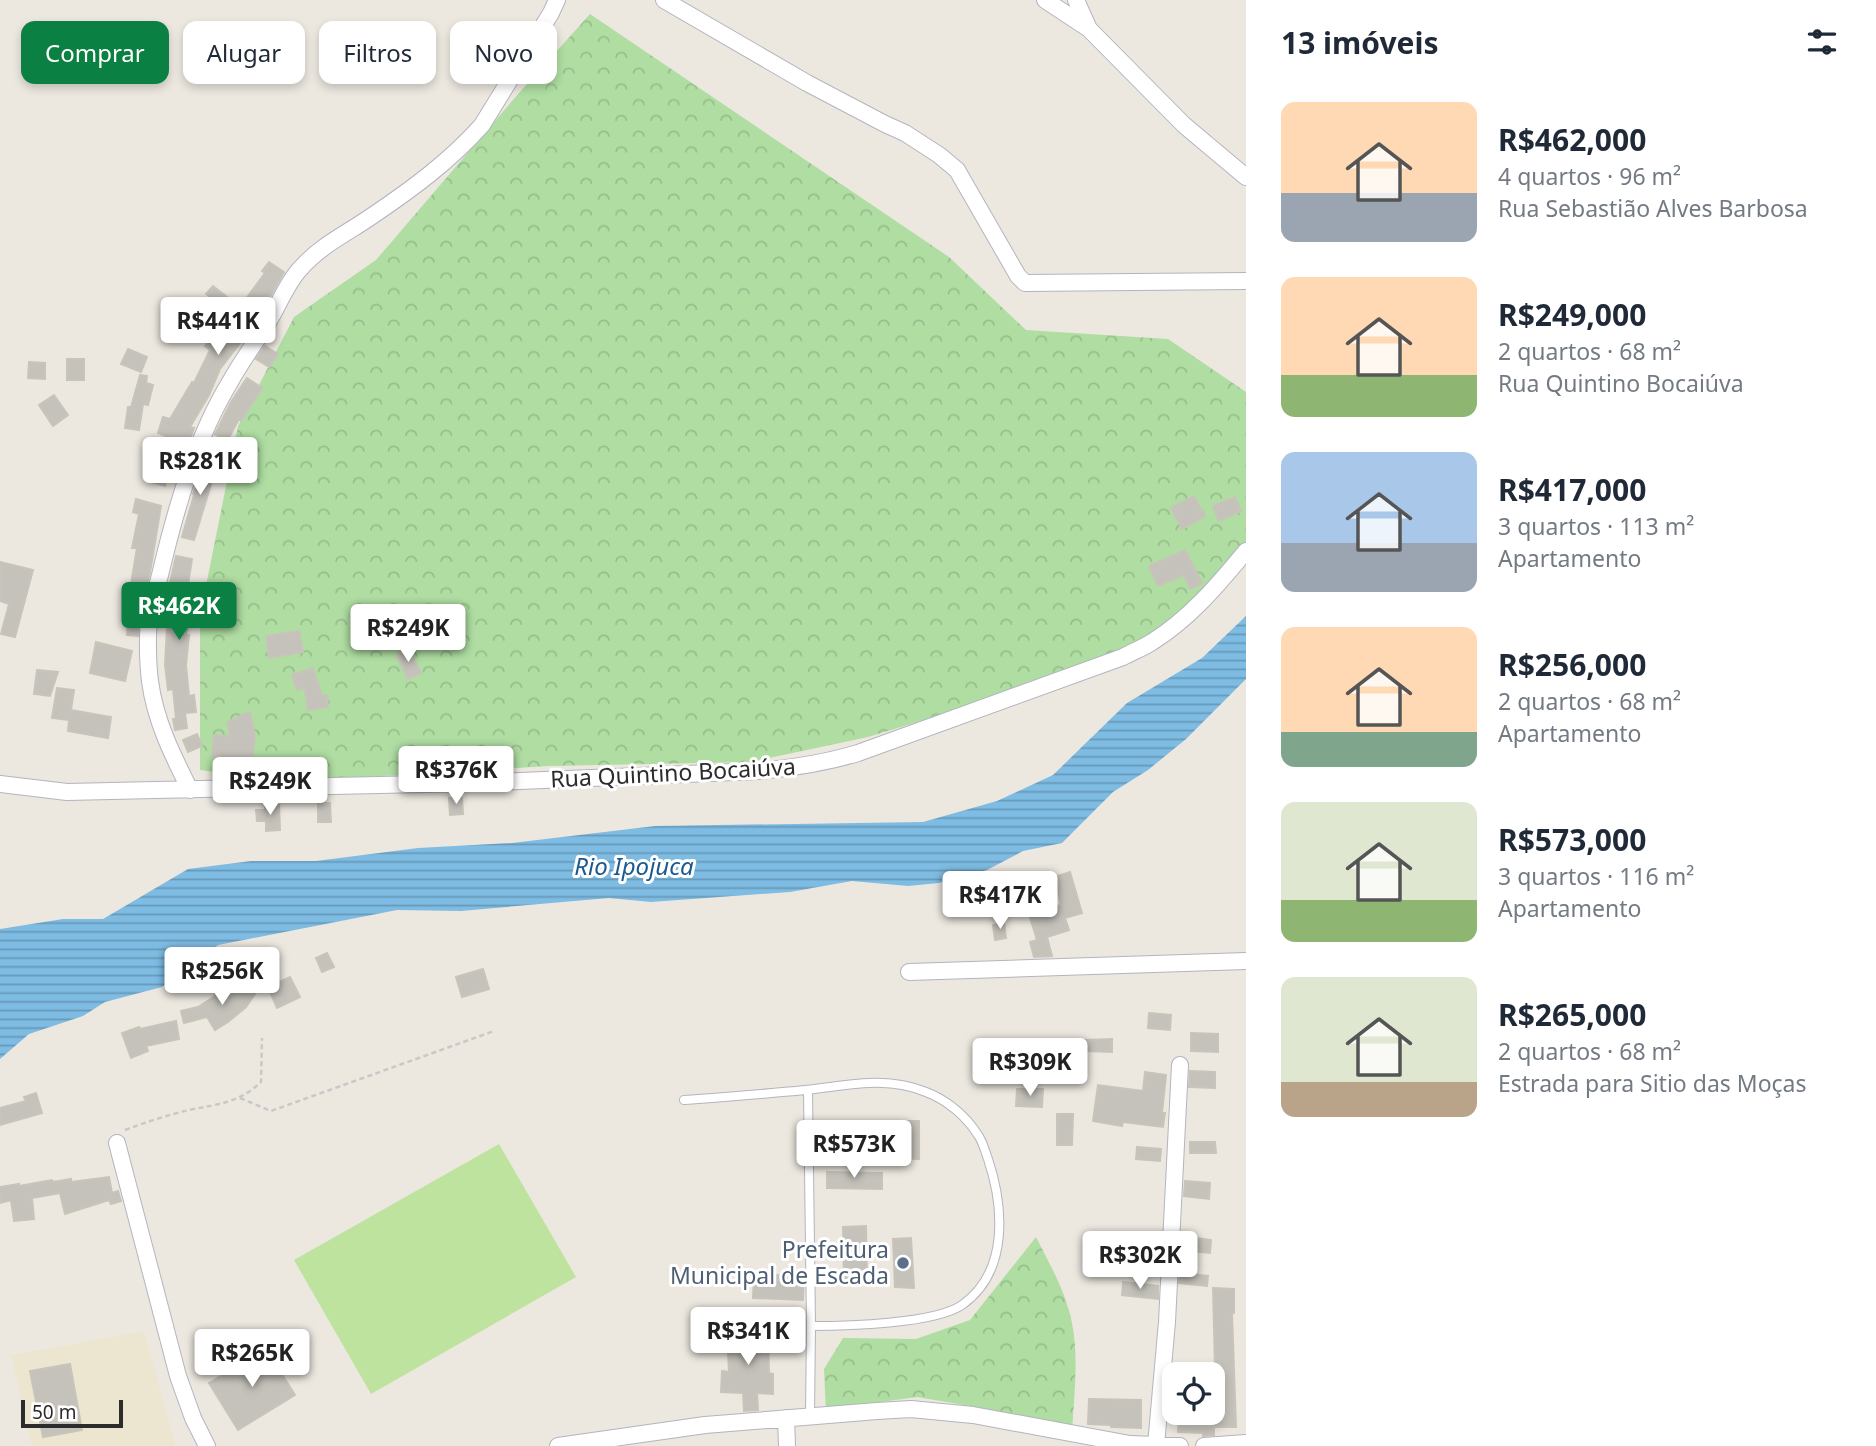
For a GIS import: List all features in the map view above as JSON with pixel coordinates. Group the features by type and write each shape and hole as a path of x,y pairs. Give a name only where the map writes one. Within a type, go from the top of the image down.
{"street":[{"path":"190,790 166,743 155,707 150,678 149,622 185,485 210,420 229,382 298,271 322,247 406,192 446,162 468,141 489,114 557,0"},
{"path":"664,0 807,83 905,133 939,155 957,170 1018,276 1025,283 1246,281"},
{"path":"1045,0 1089,29 1184,125 1246,177"},
{"path":"1076,0 1089,29"},
{"name":"Rua Quintino Bocaiúva","path":"0,784 66,792 470,783 758,771 827,762 1123,657 1177,624 1199,604 1246,551"},
{"path":"909,972 1246,961"},
{"path":"1156,1445 1167,1322 1180,1065"},
{"path":"117,1143 178,1376 193,1418 207,1446"},
{"path":"558,1446 705,1425 911,1409 974,1415 1130,1445 1180,1446"},
{"path":"786,1418 787,1446"},
{"path":"1204,1446 1246,1443"}],"lane":[{"path":"684,1100 883,1082 904,1085 949,1104 966,1118 980,1137 994,1177 1000,1230 990,1270 977,1291 962,1305 944,1314 842,1326 811,1326"},
{"path":"808,1090 810,1416"}],"path":[{"path":"240,1098 271,1111 494,1031"},
{"path":"117,1143 116,1138 122,1132 139,1125 250,1093 261,1082 262,1038"}],"shaded area":[{"path":"144,1331 176,1446 32,1446 11,1355"}],"green space":[{"path":"590,14 949,257 1026,330 1168,339 1246,392 1246,547 1189,609 1117,662 868,737 750,762 549,766 285,782 200,770 200,616 238,426 294,317 376,260 527,84 557,84 557,51"},
{"path":"499,1144 576,1277 371,1394 294,1260"},
{"path":"1036,1237 1062,1290 1072,1323 1076,1363 1072,1432 982,1408 917,1397 826,1413 824,1369 843,1338 916,1339 970,1320"}],"water":[{"name":"Rio Ipojuca","path":"1246,616 1246,679 1186,739 1148,770 1113,792 1062,843 1023,851 987,870 939,883 908,886 852,881 790,892 651,902 609,898 461,911 397,910 218,945 162,987 105,1002 83,1016 29,1034 0,1059 0,929 63,919 103,919 188,869 251,861 316,861 418,848 512,843 655,826 923,822 997,801 1053,775 1127,703 1202,658"}],"building":[{"path":"269,262 284,272 254,325 220,369 209,395 190,427 194,428 188,444 178,440 176,459 163,457 165,436 158,433 163,417 170,419 192,382 194,383 210,350 205,346 215,334 218,337 233,316 206,294 213,286 240,307 265,273 262,271"},
{"path":"265,346 278,354 269,367 256,359"},
{"path":"128,349 147,357 141,372 121,364"},
{"path":"67,359 84,359 84,380 67,380"},
{"path":"29,362 45,363 45,379 28,378"},
{"path":"140,375 147,376 146,383 153,385 148,405 143,404 139,430 125,428 128,407 131,407"},
{"path":"247,378 262,388 241,421 239,419 227,441 215,434"},
{"path":"54,395 68,415 53,426 39,405"},
{"path":"207,455 219,458 194,540 182,537"},
{"path":"149,457 171,462 165,486 152,482 153,476 144,474"},
{"path":"1194,496 1205,516 1182,529 1171,508"},
{"path":"1235,497 1241,511 1219,521 1213,506"},
{"path":"136,499 161,506 138,636 127,635 129,607 124,607 127,595 129,596 137,548 132,548 139,514 133,512"},
{"path":"1185,550 1202,583 1190,589 1184,575 1158,586 1149,566"},
{"path":"176,556 192,559 183,618 189,619 186,665 189,696 194,695 196,712 185,713 187,728 175,730 173,689 168,690 165,665 167,627 172,606 165,605"},
{"path":"0,562 33,570 15,637 1,634 9,604 0,601"},
{"path":"299,631 303,652 269,658 266,636"},
{"path":"96,642 132,651 125,681 90,673"},
{"path":"409,649 421,673 408,679 396,655"},
{"path":"313,668 322,696 327,695 328,707 308,710 305,688 297,690 292,675"},
{"path":"37,670 58,672 50,696 34,694"},
{"path":"57,688 74,690 71,710 111,717 108,738 68,731 69,720 52,718"},
{"path":"250,712 255,735 251,768 241,767 241,758 212,757 214,735 230,736 227,722"},
{"path":"197,734 202,746 188,752 183,740"},
{"path":"449,798 462,798 463,814 450,815"},
{"path":"318,803 330,803 331,822 318,822"},
{"path":"279,805 280,830 266,831 266,821 257,821 256,810"},
{"path":"1070,872 1082,913 1065,918 1069,930 1047,937 1052,956 1034,957 1030,942 1037,940 1028,911 1040,908 1041,911 1061,905 1055,877"},
{"path":"1030,886 1034,901 1021,904 1017,889"},
{"path":"1004,923 1006,938 995,940 993,925"},
{"path":"327,953 334,967 322,972 316,958"},
{"path":"483,969 489,989 462,997 456,977"},
{"path":"290,977 300,997 277,1008 268,987"},
{"path":"243,981 257,991 246,1007 228,1022 215,1030 207,1017 184,1023 181,1011 198,1007 217,995 222,1003"},
{"path":"1149,1013 1171,1015 1170,1030 1148,1028"},
{"path":"176,1021 179,1039 146,1046 148,1051 131,1058 122,1033 139,1027 140,1029"},
{"path":"1191,1033 1218,1034 1218,1052 1191,1051"},
{"path":"1112,1039 1112,1052 1085,1051 1084,1040"},
{"path":"1190,1071 1215,1072 1215,1088 1189,1087"},
{"path":"1145,1072 1166,1075 1163,1127 1123,1122 1122,1126 1093,1121 1098,1085 1143,1091"},
{"path":"1017,1089 1043,1089 1042,1107 1016,1106"},
{"path":"36,1093 42,1113 0,1125 0,1108 26,1101 24,1097"},
{"path":"1057,1114 1073,1114 1072,1145 1057,1145"},
{"path":"881,1121 919,1121 919,1159 881,1158"},
{"path":"1190,1142 1215,1142 1216,1153 1190,1153"},
{"path":"1137,1147 1161,1149 1160,1161 1136,1159"},
{"path":"827,1172 882,1173 882,1189 827,1188"},
{"path":"109,1177 112,1193 118,1191 121,1201 111,1204 109,1200 65,1214 60,1193 32,1198 34,1219 14,1221 11,1200 0,1203 0,1187 52,1180 71,1179 71,1182"},
{"path":"1185,1181 1210,1183 1209,1199 1184,1196"},
{"path":"866,1226 867,1284 844,1284 843,1227"},
{"path":"1183,1236 1211,1240 1210,1253 1181,1250"},
{"name":"Prefeitura Municipal de Escada","path":"911,1238 914,1288 895,1287 893,1239"},
{"path":"1180,1273 1208,1276 1207,1286 1179,1283"},
{"path":"754,1274 804,1276 803,1300 753,1298"},
{"path":"1123,1282 1158,1286 1158,1299 1122,1295"},
{"path":"1213,1288 1234,1289 1232,1313 1236,1427 1214,1427 1214,1435 1203,1436 1203,1433 1178,1432 1178,1425 1225,1425 1225,1362 1215,1362"},
{"path":"768,1331 769,1373 773,1374 773,1394 757,1393 758,1410 744,1411 743,1393 721,1392 722,1371 729,1372 727,1333"},
{"path":"266,1349 295,1395 238,1430 209,1383"},
{"path":"70,1364 82,1430 43,1437 30,1371"},
{"path":"1089,1399 1141,1400 1141,1428 1088,1424"}],"place":[{"name":"Prefeitura Municipal de Escada","path":"903,1263"}]}
